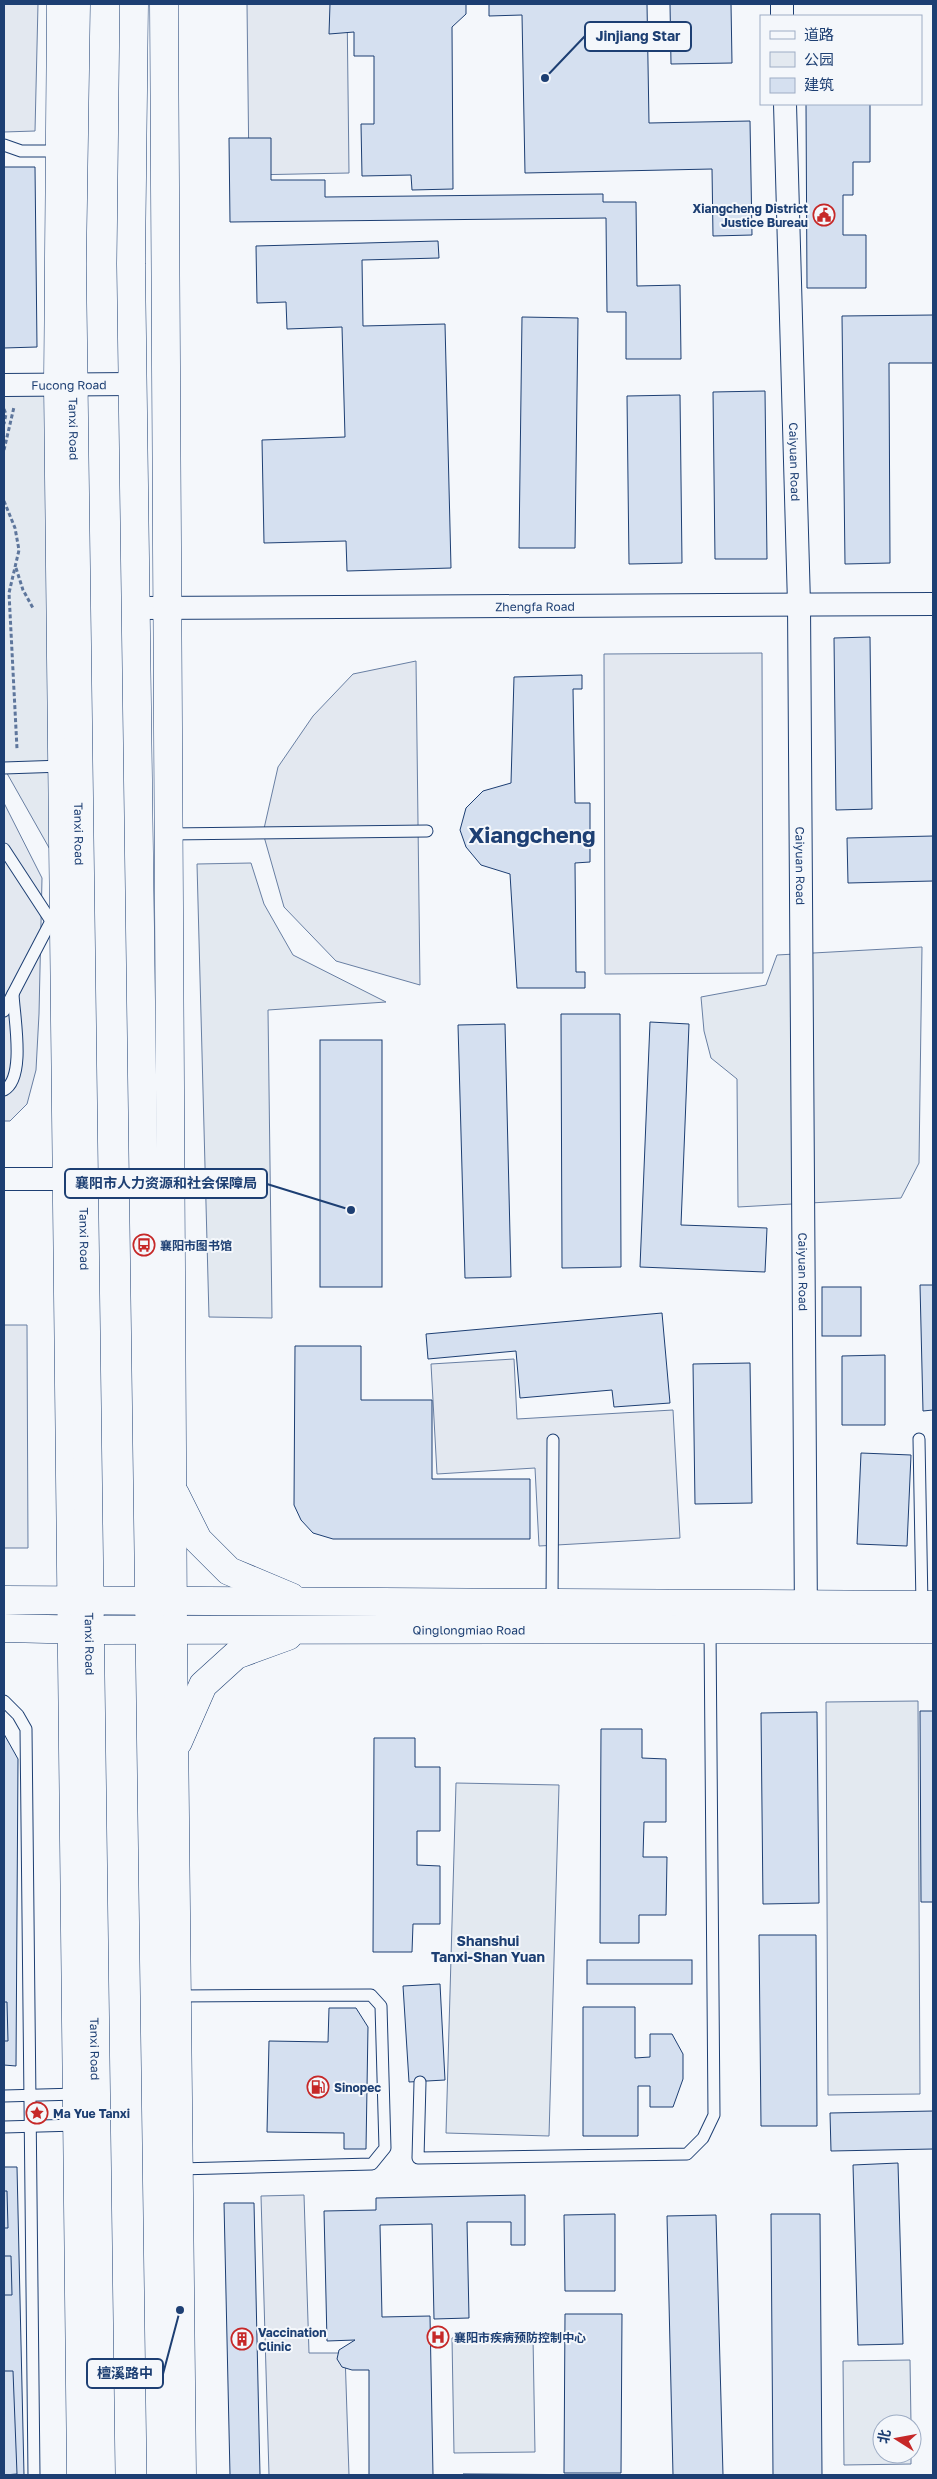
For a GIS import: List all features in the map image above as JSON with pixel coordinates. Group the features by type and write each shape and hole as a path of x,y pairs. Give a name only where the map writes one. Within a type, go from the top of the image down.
{"street":[{"path":"62,4 59,151 66,384 63,766 65,920"},
{"name":"Tanxi Road","path":"76,4 72,264 66,384 65,920 76,1178 87,2125 101,2475"},
{"path":"134,4 131,254 136,608 161,1601 160,2475"},
{"path":"161,1601 172,1488 164,4"},
{"name":"Caiyuan Road","path":"785,105 799,604 806,1617"},
{"name":"Fucong Road","path":"11,384 133,384"},
{"name":"Zhengfa Road","path":"136,608 933,604"},
{"path":"4,1178 76,1178"},
{"path":"172,1488 198,1540 229,1571 301,1602"},
{"name":"Qinglongmiao Road","path":"4,1600 301,1602 552,1616 710,1629 806,1617"},
{"name":"Qinglongmiao Road","path":"4,1628 306,1630 552,1616 926,1617"},
{"path":"161,1630 174,1750 182,2475"},
{"path":"174,1750 204,1685 236,1656 306,1630"},
{"path":"81,2475 87,2125"}],"lane":[{"path":"4,145 21,151 59,151"},
{"path":"4,768 63,766"},
{"path":"168,834 427,831"},
{"path":"4,849 65,920 13,994 4,1011"},
{"path":"4,1090 8,1088 17,1071 13,994"},
{"path":"919,1439 926,1617"},
{"path":"552,1616 553,1440"},
{"path":"420,2082 418,2158 687,2154 703,2138 714,2115 710,1629"},
{"path":"4,1701 18,1715 26,1729 34,2475"},
{"path":"177,1996 371,1995 381,2006 384,2148 372,2164 179,2169"},
{"path":"4,2096 87,2094"},
{"path":"4,2127 87,2125"}],"path":[{"path":"4,450 11,384"},
{"path":"4,409 6,414 4,424"},
{"path":"4,501 14,528 19,550 9,593 18,767"},
{"path":"16,568 23,590 34,611"}],"green space":[{"path":"58,384 65,876 4,768 4,385"},
{"path":"251,863 264,904 293,955 386,1002 268,1010 272,1318 209,1317 197,864"},
{"path":"922,947 919,1163 901,1198 738,1207 737,1079 711,1058 704,1031 701,997 766,985 777,955"},
{"path":"918,1701 920,2094 828,2095 826,1702"},
{"path":"456,1783 559,1785 549,2136 446,2133"},
{"path":"533,2337 535,2452 454,2453 452,2338"},
{"path":"910,2360 911,2414 872,2414 872,2464 911,2464 844,2465 843,2361"}],"shaded area":[{"path":"4,4 38,4 35,131 4,132"},
{"path":"247,4 347,4 349,173 249,175"},
{"path":"762,653 763,973 605,974 604,654"},
{"path":"416,661 420,985 336,961 284,907 263,833 278,767 313,716 353,674"},
{"path":"4,803 42,878 36,1070 27,1104 10,1121 4,1121"},
{"path":"4,1325 27,1325 28,1548 4,1548"},
{"path":"514,1359 517,1419 673,1410 680,1538 539,1546 535,1468 437,1474 431,1364"},
{"path":"304,2195 309,2353 345,2353 349,2475 269,2475 261,2196"}],"building":[{"path":"330,4 466,4 466,14 452,27 453,189 412,190 411,175 362,176 361,124 374,124 374,56 354,56 354,32 329,34"},
{"path":"489,4 647,4 649,123 750,121 752,235 713,236 712,169 525,173 522,15 489,16"},
{"path":"670,4 731,4 732,63 671,64"},
{"name":"Xiangcheng District Justice Bureau","path":"806,105 870,105 870,162 853,162 853,195 843,195 843,235 866,235 866,288 807,288"},
{"path":"229,138 271,138 271,180 325,180 325,197 603,194 603,202 636,202 637,286 680,285 681,359 626,359 626,312 607,312 606,218 230,222"},
{"path":"4,167 35,167 37,347 4,348"},
{"path":"438,241 439,258 362,260 363,326 445,324 451,568 347,571 346,541 264,543 262,440 345,437 342,327 287,329 286,302 257,303 256,246"},
{"path":"933,315 933,363 889,363 890,563 845,564 842,316"},
{"path":"522,317 578,318 575,548 519,548"},
{"path":"765,391 767,559 715,559 713,392"},
{"path":"680,395 682,563 629,564 627,396"},
{"path":"870,637 872,809 836,810 834,638"},
{"path":"582,675 582,689 573,689 575,803 590,803 590,862 575,863 576,972 585,972 585,988 517,988 510,874 481,865 466,847 460,830 466,808 483,791 511,783 514,677"},
{"path":"933,836 933,881 848,883 847,838"},
{"path":"561,1014 620,1014 621,1267 562,1268"},
{"path":"650,1022 689,1024 681,1225 767,1228 765,1272 640,1267"},
{"path":"505,1024 511,1277 465,1278 458,1025"},
{"path":"320,1040 382,1040 382,1287 320,1287"},
{"path":"920,1285 933,1285 933,1410 923,1411"},
{"path":"822,1287 861,1287 861,1336 822,1336"},
{"path":"662,1313 670,1403 614,1407 612,1390 520,1398 516,1351 428,1359 426,1334"},
{"path":"295,1346 361,1346 361,1400 432,1400 432,1479 530,1479 530,1539 333,1539 313,1533 301,1520 294,1505"},
{"path":"885,1355 885,1425 842,1425 842,1356"},
{"path":"750,1363 752,1503 695,1504 693,1364"},
{"path":"861,1453 911,1455 907,1546 857,1544"},
{"path":"920,1711 933,1711 933,1902 921,1902"},
{"path":"817,1712 819,1903 763,1904 761,1713"},
{"path":"601,1729 642,1729 642,1758 666,1759 666,1822 644,1822 643,1857 667,1857 666,1915 639,1915 639,1943 600,1943"},
{"path":"4,1734 18,1759 16,2066 4,2065"},
{"path":"374,1738 415,1738 415,1767 440,1767 440,1831 417,1831 417,1865 440,1866 440,1924 413,1924 412,1952 373,1952"},
{"path":"759,1935 816,1935 817,2126 761,2126"},
{"path":"587,1960 692,1960 692,1984 587,1984"},
{"path":"440,1984 445,2080 409,2082 403,1986"},
{"path":"4,2002 7,2002 8,2041 4,2041"},
{"path":"583,2007 635,2007 635,2058 650,2057 650,2034 672,2034 683,2054 683,2079 673,2107 650,2107 650,2086 638,2086 638,2136 583,2136"},
{"name":"Sinopec","path":"329,2008 356,2008 368,2027 366,2149 344,2149 344,2133 267,2132 269,2041 328,2042"},
{"path":"933,2111 933,2149 831,2151 830,2113"},
{"path":"898,2163 903,2344 858,2345 853,2165"},
{"path":"4,2167 17,2167 24,2475 4,2475"},
{"path":"4,2191 7,2191 8,2228 4,2228"},
{"path":"525,2195 525,2245 511,2245 511,2222 467,2222 469,2318 434,2319 432,2224 380,2225 382,2317 430,2316 433,2475 369,2475 369,2370 352,2370 342,2367 337,2359 339,2350 355,2340 327,2341 324,2211 376,2210 376,2198"},
{"name":"Vaccination Clinic","path":"224,2203 254,2203 260,2475 230,2475"},
{"path":"615,2214 615,2291 565,2291 564,2215"},
{"path":"771,2214 820,2214 822,2475 773,2475"},
{"path":"716,2215 723,2475 673,2475 667,2216"},
{"path":"4,2256 11,2256 12,2295 4,2295"},
{"path":"565,2314 622,2314 621,2473 564,2473"},
{"path":"4,2371 13,2371 17,2474 4,2475"},
{"path":"463,2474 635,2475 463,2475"}],"place":[{"name":"Jinjiang Star","path":"545,78"},
{"name":"Xiangcheng District Justice Bureau","path":"824,215"},
{"name":"襄阳市人力资源和社会保障局","path":"351,1210"},
{"name":"襄阳市图书馆","path":"144,1245"},
{"name":"Sinopec","path":"318,2087"},
{"name":"Ma Yue Tanxi","path":"37,2113"},
{"name":"檀溪路中","path":"180,2310"},
{"name":"襄阳市疾病预防控制中心","path":"438,2337"},
{"name":"Vaccination Clinic","path":"242,2339"}],"district":[{"name":"Xiangcheng","path":"532,834"},
{"name":"Shanshui Tanxi-Shan Yuan","path":"488,1948"}]}
